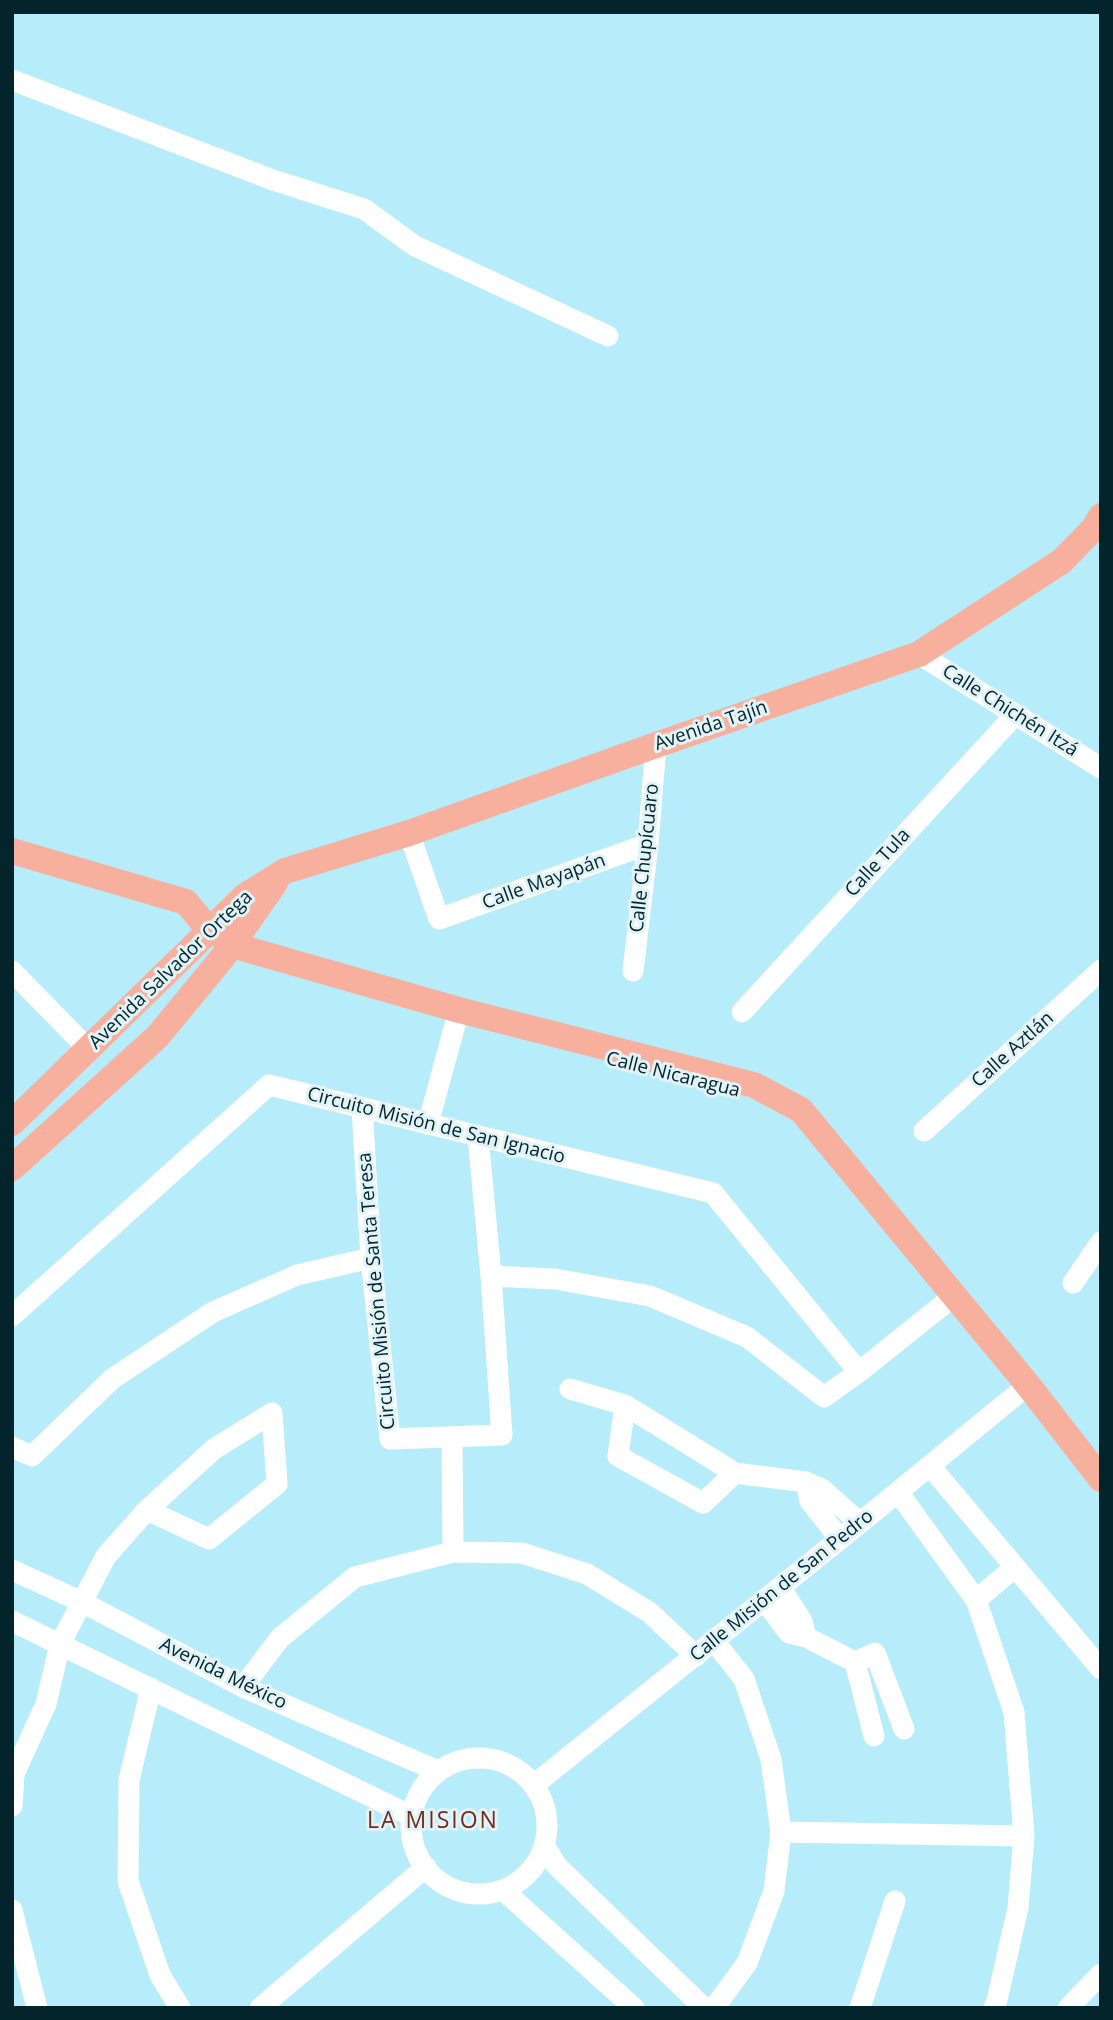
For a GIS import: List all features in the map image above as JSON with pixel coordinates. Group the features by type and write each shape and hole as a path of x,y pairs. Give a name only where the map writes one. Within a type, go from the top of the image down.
{"main road":[{"name":"Avenida Tajín","path":"285,871 409,833 919,654 1062,561 1094,528 1101,516"},
{"name":"Calle Nicaragua","path":"12,851 186,901 205,929 228,951 458,1015 754,1085 801,1110 948,1301 1101,1479"},
{"name":"Avenida Salvador Ortega","path":"12,1123 89,1049 205,929 245,896 285,871"},
{"name":"Avenida Salvador Ortega","path":"12,1168 158,1037 228,951 285,871"},
{"name":"Calle Nicaragua","path":"1023,1389 1101,1500"}],"street":[{"path":"12,80 273,180 364,209 415,246 608,336"},
{"name":"Calle Chichén Itzá","path":"919,654 1101,768"},
{"name":"Calle Tula","path":"742,1012 1015,715"},
{"name":"Calle Chupícuaro","path":"633,971 656,745"},
{"name":"Calle Mayapán","path":"409,833 439,919 648,844"},
{"name":"Calle Aztlán","path":"924,1131 1101,970"},
{"path":"12,971 89,1049"},
{"path":"428,1124 458,1015"},
{"name":"Circuito Misión de San Ignacio","path":"12,1316 269,1085 713,1193 859,1372"},
{"name":"Circuito Misión de Santa Teresa","path":"362,1108 371,1258 390,1439 502,1435 478,1136"},
{"path":"1073,1283 1101,1242"},
{"path":"12,1447 32,1456 111,1379 213,1311 298,1275 371,1258"},
{"path":"491,1276 555,1279 650,1296 747,1337 824,1397 948,1301"},
{"path":"570,1389 625,1405 735,1473 806,1482 822,1489 860,1523"},
{"name":"Calle Misión de San Pedro","path":"535,1784 1023,1389"},
{"path":"625,1405 618,1457 703,1503 735,1473"},
{"path":"12,1806 14,1774 46,1704 60,1644 106,1556 147,1510 214,1449 272,1413 277,1484 209,1539 147,1510"},
{"path":"452,1437 453,1552"},
{"path":"930,1466 1101,1669"},
{"path":"806,1482 810,1501 840,1539"},
{"path":"898,1492 976,1600 1014,1712 1024,1836 1018,1908 994,2008"},
{"path":"243,1687 280,1638 355,1577 453,1552 522,1553 587,1574 649,1612 696,1656"},
{"path":"976,1600 1015,1567"},
{"name":"Avenida México","path":"12,1570 82,1602 243,1687 438,1771"},
{"path":"772,1594 789,1633 806,1637 855,1662 873,1732 903,1725 875,1653 855,1662"},
{"path":"12,1620 411,1816"},
{"path":"714,1641 744,1679 771,1759 781,1832 774,1891 747,1964 714,2008"},
{"path":"151,1688 129,1780 128,1881 160,1975 180,2008"},
{"path":"476,1757 515,1767 535,1784 546,1811 545,1846 530,1872 503,1890 476,1894 451,1888 436,1880 420,1861 413,1842 411,1816 420,1791 438,1771 476,1757"},
{"path":"781,1832 1024,1836"},
{"path":"545,1846 556,1865 704,2008"},
{"path":"260,2008 426,1867"},
{"path":"503,1890 634,2008"},
{"path":"860,2008 895,1901"},
{"path":"12,1910 37,2008"},
{"path":"1068,2008 1101,1974"}],"district":[{"name":"LA MISION","path":"433,1821"}]}
